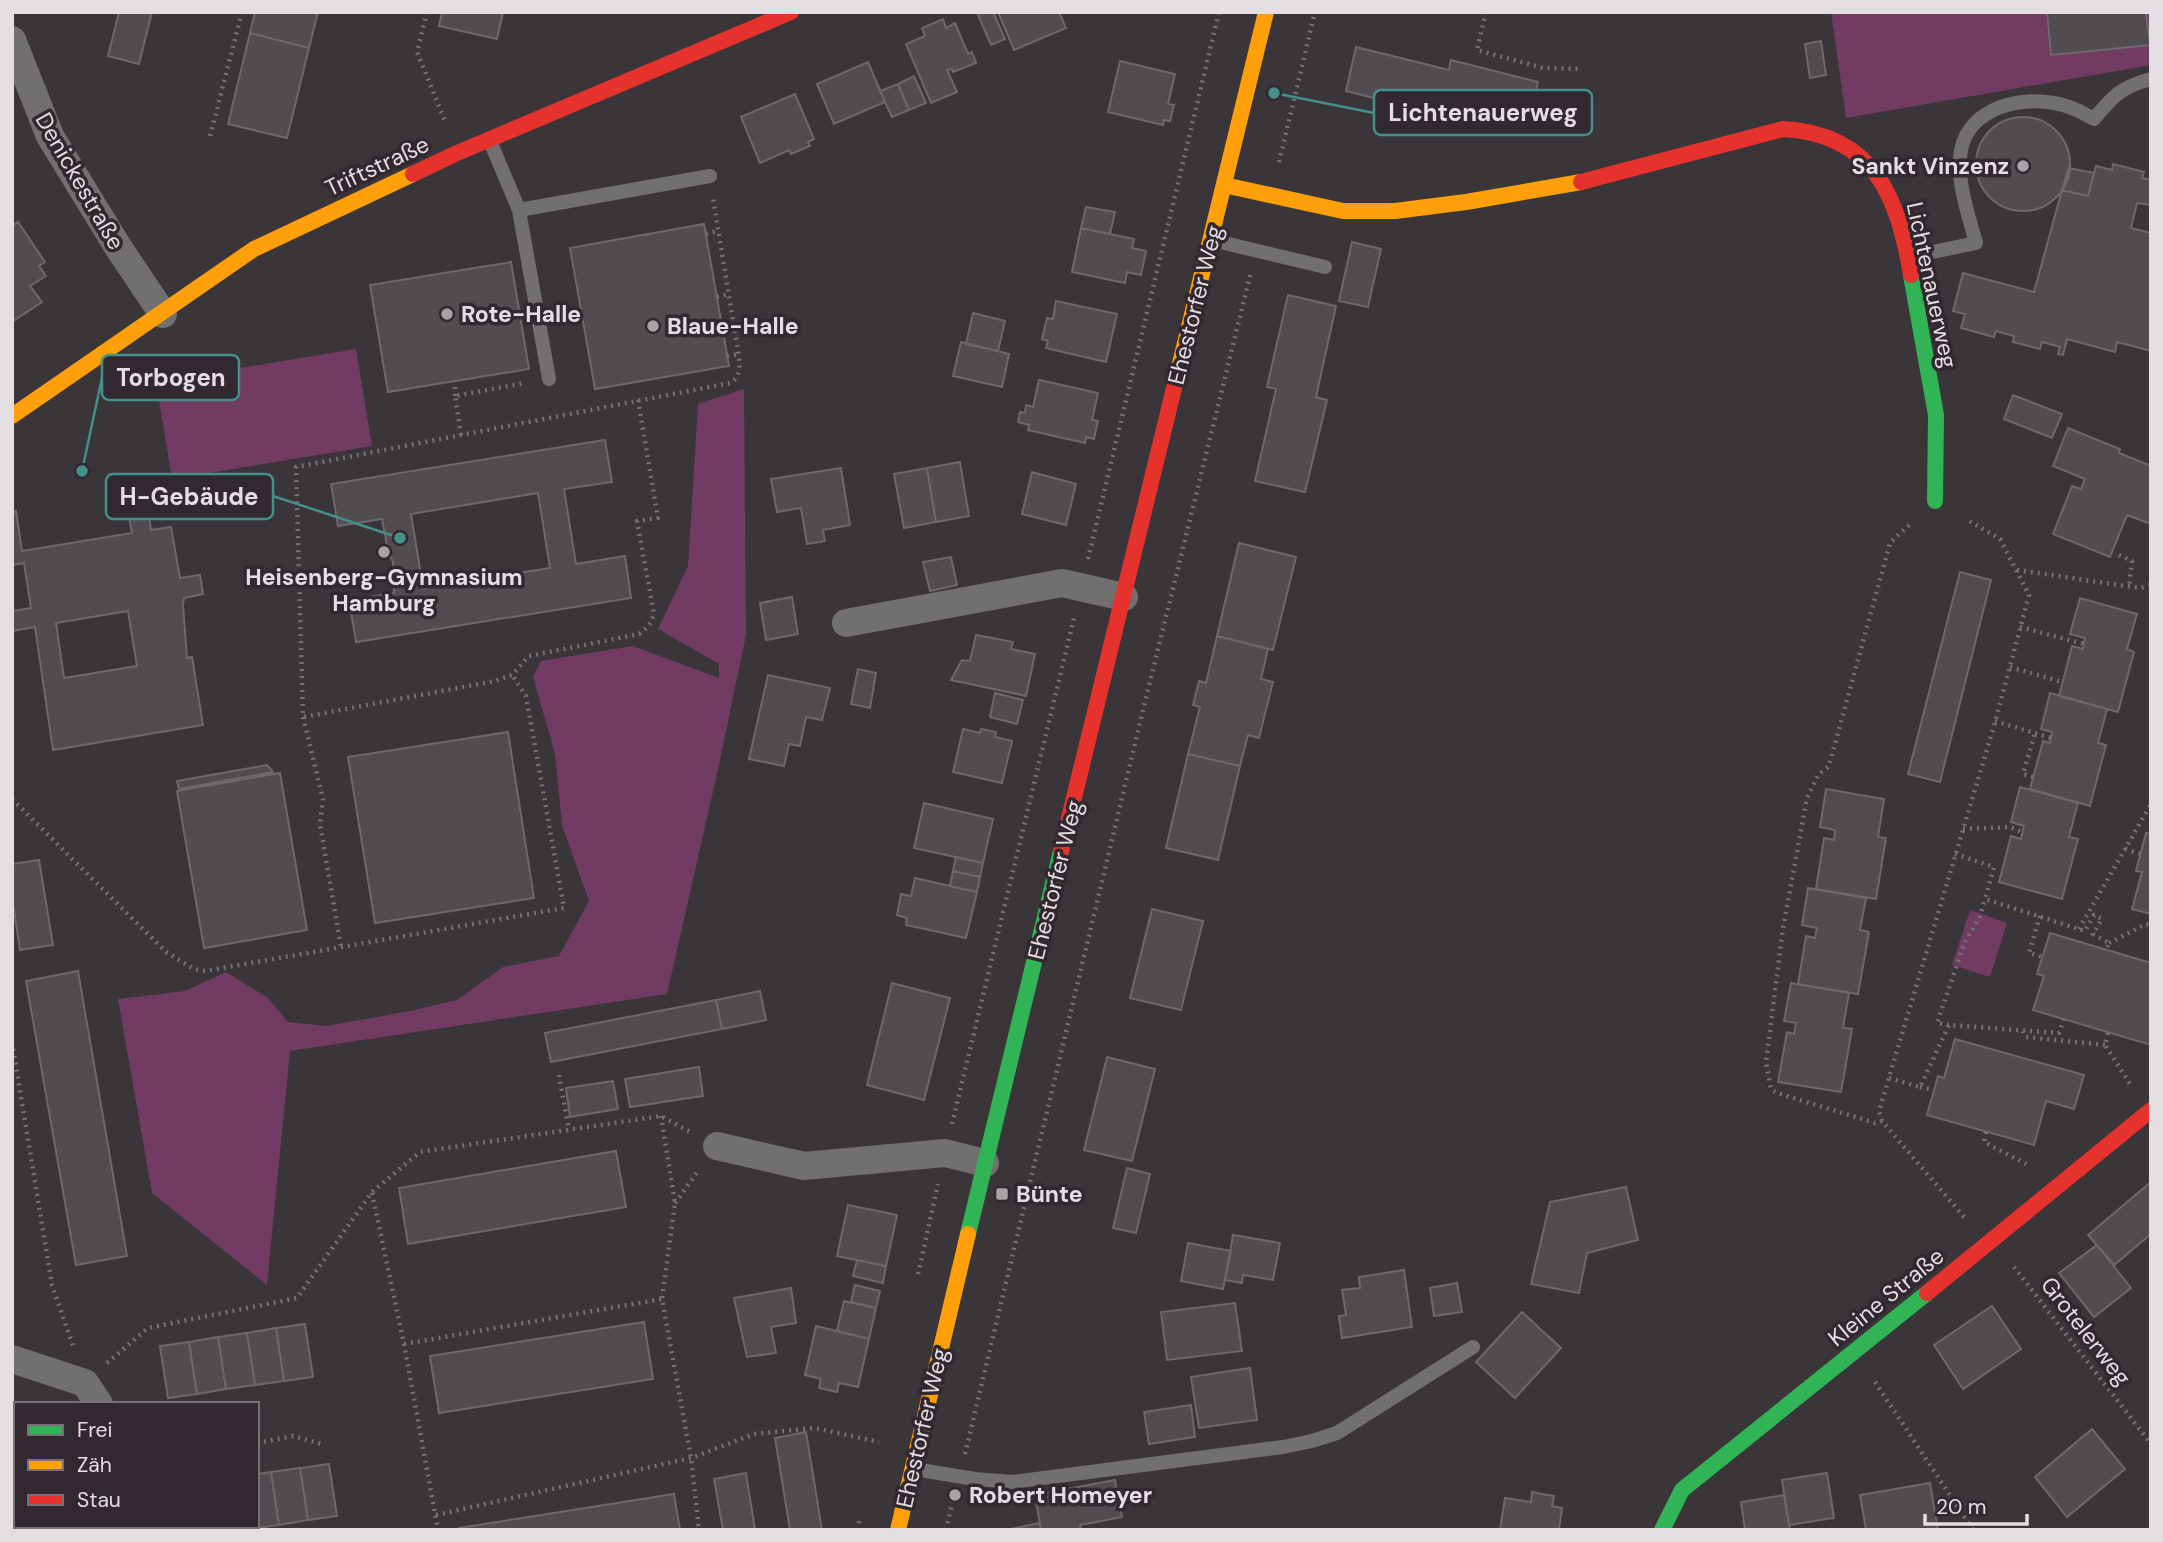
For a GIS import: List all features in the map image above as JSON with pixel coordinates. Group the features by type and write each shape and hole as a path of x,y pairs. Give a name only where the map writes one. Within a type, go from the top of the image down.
{"street":[{"name":"Triftstraße","path":"12,416 254,249 490,140 791,12"},
{"name":"Ehestorfer Weg","path":"898,1530 1266,12"},
{"name":"Denickestraße","path":"12,40 50,136 163,314"},
{"name":"Lichtenauerweg","path":"1224,184 1326,208 1358,212 1395,211 1574,184 1783,128 1812,131 1857,155 1881,179 1894,202 1907,258 1937,425 1935,500"},
{"path":"846,623 1062,583 1124,597"},
{"name":"Kleine Straße","path":"1662,1530 1682,1490 2150,1111"},
{"path":"717,1146 804,1166 945,1153 985,1163"},
{"path":"12,1359 92,1393"}],"lane":[{"path":"1907,258 1976,243 1960,176 1959,156 1966,132 1992,109 2016,102 2057,103 2094,119 2114,94 2131,84 2151,79"},
{"path":"490,140 519,210 549,379"},
{"path":"519,210 710,176"},
{"path":"1210,239 1325,267"},
{"path":"913,1469 1012,1482 1312,1441 1337,1433 1473,1347"}],"path":[{"path":"210,136 242,12"},
{"path":"427,12 417,52 445,122"},
{"path":"1085,571 1219,12"},
{"path":"1277,169 1315,12"},
{"path":"1486,12 1477,50 1543,68 1582,69"},
{"path":"341,947 320,824 323,799 303,717 296,467 730,383 739,374 739,354 710,176"},
{"path":"706,234 718,231"},
{"path":"946,1530 1143,710 1257,251"},
{"path":"717,297 729,294"},
{"path":"727,356 739,354"},
{"path":"455,396 549,379"},
{"path":"455,381 461,435"},
{"path":"303,717 495,681 512,675 529,656 639,634 649,626 654,614 637,521 659,518 638,400"},
{"path":"1882,1121 1875,1122 1777,1093 1771,1088 1766,1062 1783,928 1807,798 1818,775 1829,766 1890,543 1935,500"},
{"path":"1963,1216 1882,1121 1879,1111 1995,721 2029,595 2000,539"},
{"path":"2119,555 2132,561 2129,587"},
{"path":"2016,570 2129,587 2151,585"},
{"path":"949,1136 1074,617"},
{"path":"2020,627 2084,644"},
{"path":"2010,667 2062,682"},
{"path":"12,799 166,952 194,969 205,971 564,908 526,696 512,675"},
{"path":"1995,721 2051,738"},
{"path":"2033,777 2023,774 2035,733"},
{"path":"2079,929 2151,804"},
{"path":"1963,829 2010,827 2022,831"},
{"path":"2125,849 2141,854"},
{"path":"1955,854 1994,867 1980,916 1964,944 1937,1023 2059,1033 2064,1019"},
{"path":"1985,899 2085,931 2094,915 2102,919 2093,934 2109,943"},
{"path":"2040,916 2029,953 2043,957"},
{"path":"2106,950 2109,943 2146,924 2151,925"},
{"path":"1920,1087 1949,1025"},
{"path":"2023,1030 2026,1037 2105,1045"},
{"path":"2108,1033 2105,1045 2150,1111"},
{"path":"12,1042 52,1285 92,1393 148,1328 297,1298 372,1192 420,1152 661,1116 717,1146 675,1203"},
{"path":"559,1075 569,1130"},
{"path":"1889,1078 1934,1090"},
{"path":"661,1116 675,1203 662,1299 691,1458 699,1530"},
{"path":"1986,1132 1984,1142 2063,1183"},
{"path":"372,1192 404,1344 438,1530"},
{"name":"Grotelerweg","path":"1994,1240 2151,1444"},
{"path":"404,1344 662,1299"},
{"path":"1854,1352 1973,1530"},
{"path":"436,1515 691,1458 745,1436 816,1428 879,1442"},
{"path":"259,1443 293,1436 322,1444"}],"shaded area":[{"path":"1831,12 2151,12 2151,65 1846,118"},
{"path":"356,349 372,446 172,479 156,382"},
{"path":"744,389 746,635 667,994 290,1051 267,1285 152,1193 118,999 185,991 226,972 268,998 288,1022 326,1026 457,1000 503,967 559,956 589,901 562,825 555,754 533,677 541,661 633,646 719,678 719,664 658,629 688,566 698,404"},
{"path":"1970,910 2007,923 1990,977 1952,965"}],"building":[{"path":"119,12 152,12 139,64 108,56"},
{"path":"255,12 318,12 309,48 250,33"},
{"path":"442,12 503,12 497,39 439,26"},
{"path":"993,12 1005,39 991,45 978,15"},
{"path":"998,12 1059,12 1066,28 1014,50"},
{"path":"2047,12 2146,12 2150,45 2051,55"},
{"path":"943,19 946,28 955,23 968,54 972,52 976,63 953,72 952,69 947,70 957,92 931,103 906,44 925,36 922,28"},
{"path":"250,33 309,48 287,138 228,124"},
{"path":"1821,41 1826,75 1810,78 1805,44"},
{"path":"1356,47 1449,70 1451,60 1538,82 1527,126 1440,104 1437,114 1346,91"},
{"path":"1120,61 1175,74 1168,104 1174,105 1170,121 1164,120 1163,125 1108,112"},
{"path":"868,62 885,102 834,124 817,84"},
{"path":"914,76 926,103 909,110 898,84"},
{"path":"898,84 909,110 892,117 880,91"},
{"path":"795,94 814,139 808,142 810,146 791,154 789,150 760,163 741,117"},
{"name":"Sankt Vinzenz","path":"2023,117 2041,121 2056,131 2066,146 2070,164 2066,182 2056,197 2041,207 2023,211 2005,207 1990,197 1980,182 1976,164 1980,146 1990,131 2005,121"},
{"path":"2113,164 2144,172 2142,178 2151,180 2151,205 2137,203 2131,228 2151,233 2151,351 2117,342 2115,352 2067,339 2063,355 2058,354 2060,347 2042,342 2040,349 2013,342 2014,336 1996,331 1994,337 1961,328 1965,314 1953,311 1963,273 2034,292 2062,190 2088,196 2096,166 2112,170"},
{"path":"2069,168 2094,173 2088,196 2062,190"},
{"path":"1086,207 1115,212 1110,234 1081,228"},
{"path":"18,222 45,262 39,266 46,276 30,286 42,302 12,322 12,226"},
{"name":"Blaue-Halle","path":"704,224 729,366 595,389 570,248"},
{"path":"1081,228 1134,239 1132,248 1146,251 1141,275 1127,272 1125,283 1072,272"},
{"path":"1352,242 1381,249 1368,307 1339,301"},
{"name":"Rote-Halle","path":"511,262 529,369 388,392 370,285"},
{"path":"1288,295 1336,306 1316,397 1327,400 1305,492 1255,481 1276,389 1267,387"},
{"path":"1056,301 1117,314 1106,362 1046,348 1048,341 1042,339 1047,318 1053,319"},
{"path":"973,313 1005,321 998,351 966,344"},
{"path":"961,342 1009,354 1002,387 953,376"},
{"path":"1039,380 1098,393 1092,420 1098,421 1094,439 1086,437 1085,443 1028,430 1029,425 1018,422 1020,412 1025,413 1026,405 1033,407"},
{"path":"2013,395 2062,414 2052,438 2004,419"},
{"path":"2068,428 2120,449 2119,453 2151,466 2151,524 2127,515 2110,557 2053,534 2072,486 2081,489 2085,479 2053,466"},
{"path":"605,440 612,482 564,489 576,564 625,556 631,598 356,642 349,600 394,593 393,562 388,551 382,519 338,526 331,484","holes":["538,493 550,568 423,588 411,514"]},
{"path":"960,462 969,516 936,522 927,468"},
{"path":"841,468 850,525 823,530 825,541 807,544 801,508 777,512 771,479"},
{"path":"927,468 936,522 904,528 894,474"},
{"path":"1032,472 1076,484 1066,525 1022,514"},
{"path":"148,508 151,530 171,527 180,578 200,575 203,594 184,598 183,605 187,658 192,657 203,725 53,750 35,627 12,631 12,611 31,608 24,563 12,565 12,512 16,511 22,551 132,533 128,511","holes":["128,611 137,666 64,678 56,623"]},
{"path":"1239,543 1296,557 1273,650 1217,636"},
{"path":"951,557 957,585 930,591 923,562"},
{"path":"1960,572 1991,580 1940,782 1908,774"},
{"path":"792,597 798,634 766,640 760,603"},
{"path":"2080,598 2137,614 2127,649 2134,652 2118,712 2059,696 2072,646 2083,649 2085,638 2070,634"},
{"path":"976,635 1013,642 1011,649 1035,654 1026,696 951,680 962,660 970,661"},
{"path":"1217,636 1268,649 1261,679 1273,682 1259,738 1248,735 1240,766 1188,754 1200,707 1193,705 1199,681 1206,683"},
{"path":"858,669 876,673 870,708 851,704"},
{"path":"768,675 830,688 822,720 806,717 800,746 789,744 784,766 749,759"},
{"path":"995,693 1023,700 1017,724 990,717"},
{"path":"2050,693 2107,709 2098,743 2106,745 2090,806 2030,789 2043,741 2050,743 2052,732 2041,729"},
{"path":"963,729 980,733 981,729 996,732 995,737 1012,741 1002,783 953,772"},
{"path":"508,732 534,898 375,923 348,757"},
{"path":"1188,754 1240,766 1218,860 1166,848"},
{"path":"267,765 273,772 179,789 177,781"},
{"path":"280,773 307,930 204,948 177,791"},
{"path":"2020,787 2078,803 2069,837 2078,839 2062,899 1999,882 2011,836 2021,839 2024,826 2011,822"},
{"path":"1826,789 1884,799 1878,837 1886,838 1876,899 1816,889 1824,838 1834,840 1835,830 1820,827"},
{"path":"924,803 993,819 983,863 914,848"},
{"path":"2146,833 2151,834 2151,914 2132,909 2142,872 2136,871"},
{"path":"956,857 983,863 980,877 953,871"},
{"path":"39,860 53,945 20,950 12,897 12,864"},
{"path":"953,871 980,877 977,892 950,886"},
{"path":"915,878 977,892 966,938 906,925 907,918 897,915 901,894 911,896"},
{"path":"1808,888 1866,898 1860,930 1869,932 1858,994 1798,984 1806,936 1815,938 1817,928 1802,925"},
{"path":"1152,909 1203,921 1181,1010 1130,998"},
{"path":"2050,933 2151,963 2151,1045 2033,1010 2044,976 2037,974"},
{"path":"78,971 127,1256 76,1265 26,981"},
{"path":"892,983 950,998 924,1100 867,1085"},
{"path":"1791,983 1849,993 1843,1028 1852,1029 1841,1092 1778,1082 1787,1032 1794,1034 1796,1023 1784,1021"},
{"path":"760,991 766,1020 722,1029 716,1000"},
{"path":"716,1000 722,1029 551,1062 545,1033"},
{"path":"1955,1039 2084,1075 2074,1109 2046,1101 2034,1145 1927,1115 1938,1076 1944,1078"},
{"path":"1107,1057 1155,1069 1132,1161 1084,1150"},
{"path":"699,1067 703,1096 630,1107 625,1079"},
{"path":"613,1081 618,1109 570,1117 566,1088"},
{"path":"616,1151 626,1207 408,1244 399,1188"},
{"path":"1127,1168 1150,1174 1136,1233 1113,1228"},
{"path":"2151,1182 2151,1234 2114,1265 2088,1235"},
{"path":"1626,1187 1638,1240 1587,1253 1579,1293 1531,1284 1550,1202"},
{"path":"848,1205 897,1215 886,1266 837,1256"},
{"path":"1233,1235 1280,1243 1273,1280 1243,1275 1242,1283 1225,1280"},
{"path":"1188,1243 1231,1251 1223,1289 1181,1281"},
{"path":"2097,1245 2131,1288 2094,1317 2059,1273"},
{"path":"857,1260 886,1266 883,1283 853,1276"},
{"path":"1404,1270 1412,1327 1342,1338 1339,1316 1346,1315 1342,1290 1360,1288 1359,1277"},
{"path":"1457,1283 1462,1312 1434,1316 1430,1288"},
{"path":"855,1285 880,1291 876,1308 851,1302"},
{"path":"791,1288 796,1323 771,1327 776,1353 747,1357 734,1298"},
{"path":"844,1301 876,1308 869,1339 837,1331"},
{"path":"1235,1303 1242,1351 1167,1360 1161,1312"},
{"path":"1992,1306 2021,1349 1963,1389 1934,1345"},
{"path":"1522,1312 1561,1348 1515,1398 1476,1362"},
{"path":"644,1322 653,1379 439,1413 430,1356"},
{"path":"305,1324 313,1377 284,1381 276,1328"},
{"path":"816,1326 869,1339 858,1387 839,1383 837,1392 819,1388 821,1379 805,1375"},
{"path":"276,1328 284,1381 255,1385 247,1333"},
{"path":"247,1333 255,1385 226,1389 218,1337"},
{"path":"218,1337 226,1389 197,1394 189,1342"},
{"path":"189,1342 197,1394 168,1398 160,1346"},
{"path":"1250,1368 1257,1420 1199,1428 1191,1377"},
{"path":"1191,1405 1195,1437 1149,1444 1144,1412"},
{"path":"2092,1429 2125,1469 2067,1517 2035,1477"},
{"path":"806,1432 822,1530 790,1530 775,1438"},
{"path":"12,1457 14,1457 14,1490"},
{"path":"329,1464 337,1516 308,1520 300,1468"},
{"path":"300,1468 308,1520 279,1525 271,1472"},
{"path":"271,1472 279,1525 259,1528 259,1474"},
{"path":"746,1473 755,1530 723,1530 714,1479"},
{"path":"1827,1473 1834,1518 1789,1525 1782,1480"},
{"path":"1115,1480 1122,1517 1080,1525 1081,1530 1041,1530 1035,1495"},
{"path":"1930,1483 1938,1530 1866,1530 1860,1495"},
{"path":"1532,1492 1554,1496 1552,1506 1562,1508 1559,1530 1500,1530 1505,1498 1531,1502"},
{"path":"674,1494 680,1530 459,1528"},
{"path":"1784,1495 1790,1530 1745,1530 1741,1502"},
{"path":"14,1519 14,1528 55,1530 12,1530"},
{"path":"1040,1523 1041,1530 1005,1530"},
{"path":"220,1528 221,1530 191,1530"},
{"path":"220,1528 250,1528 250,1529"}],"traffic: fast":[{"path":"1911,275 1936,415 1935,501"},
{"path":"968,1234 1061,851"},
{"path":"1662,1530 1682,1490 1927,1293"}],"traffic: slow":[{"path":"1176,380 1266,12"},
{"path":"12,416 254,249 413,174"},
{"path":"1224,185 1343,211 1395,211 1581,182"},
{"path":"898,1530 968,1234"}],"traffic: jam":[{"path":"413,174 791,12"},
{"path":"1581,182 1783,129 1814,134 1840,143 1860,157 1876,175 1889,196 1898,220 1911,275"},
{"path":"1061,851 1176,380"},
{"path":"1927,1293 2151,1110"}],"place":[{"name":"Lichtenauerweg","path":"1274,93"},
{"name":"Sankt Vinzenz","path":"2023,166"},
{"name":"Rote-Halle","path":"447,314"},
{"name":"Blaue-Halle","path":"653,326"},
{"name":"Torbogen","path":"82,471"},
{"name":"H-Gebäude","path":"400,538"},
{"name":"Heisenberg-Gymnasium Hamburg","path":"384,552"},
{"name":"Bünte","path":"1002,1194"},
{"name":"Robert Homeyer","path":"955,1495"}]}
